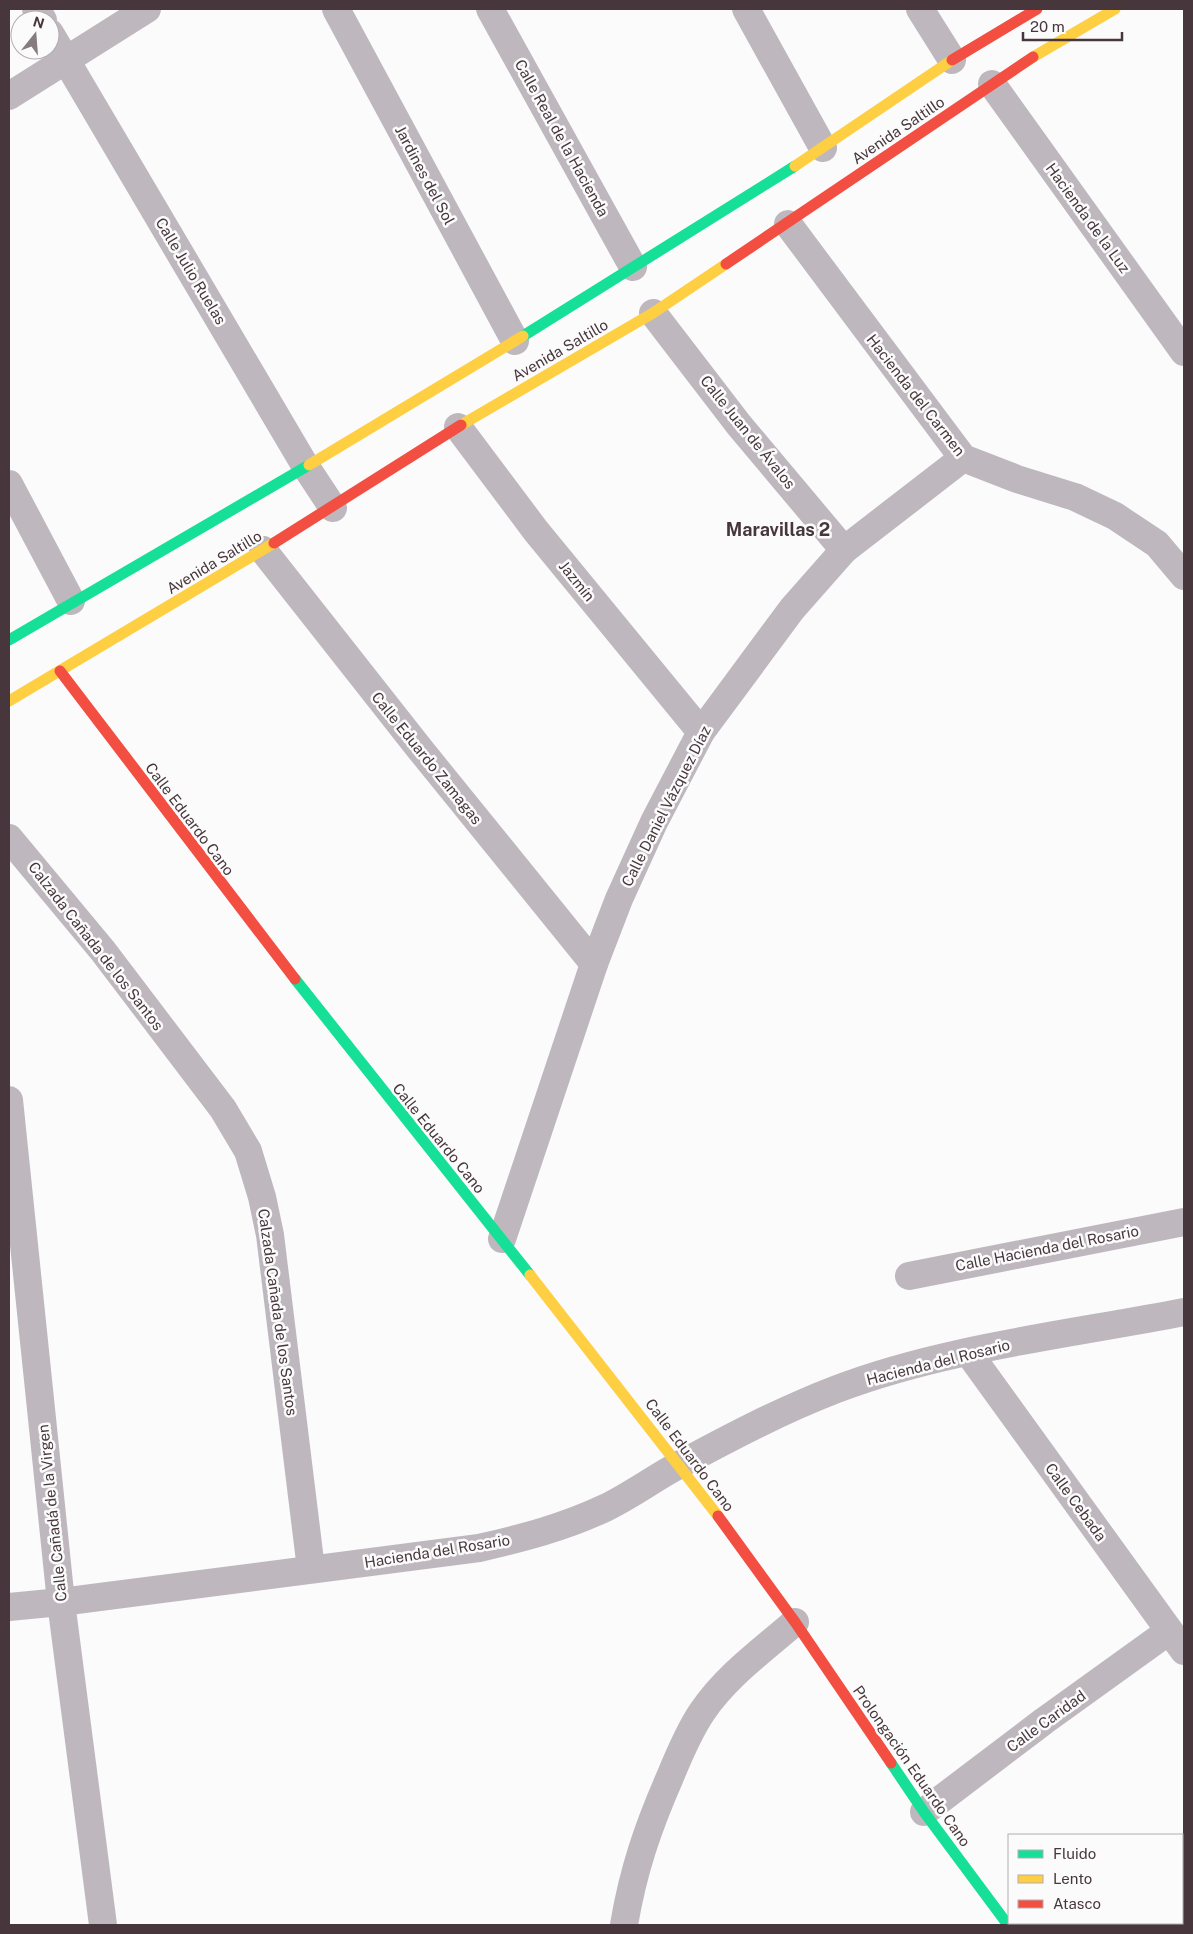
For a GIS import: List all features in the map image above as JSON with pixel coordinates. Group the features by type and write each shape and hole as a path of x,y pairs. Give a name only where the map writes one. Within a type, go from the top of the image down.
{"street":[{"path":"9,96 147,9"},
{"name":"Jardines del Sol","path":"336,9 515,341"},
{"name":"Calle Real de la Hacienda","path":"490,9 633,267"},
{"path":"746,9 823,148"},
{"path":"920,9 952,60"},
{"name":"Avenida Saltillo","path":"9,640 71,601 306,467 515,341 823,148 952,60 1037,9"},
{"name":"Avenida Saltillo","path":"9,701 333,508 458,427 654,312 788,224 992,84 1055,43 1115,9"},
{"name":"Calle Julio Ruelas","path":"60,50 306,467 333,508"},
{"name":"Hacienda de la Luz","path":"992,84 1184,352"},
{"name":"Hacienda del Carmen","path":"788,224 963,458 1017,479 1075,497 1115,516 1157,544 1184,576"},
{"name":"Calle Juan de Ávalos","path":"654,312 739,425 844,550"},
{"name":"Jazmín","path":"458,427 536,531 701,732"},
{"name":"Calle Daniel Vázquez Díaz","path":"502,1239 594,964 619,899 654,822 701,732 792,609 844,550 963,458"},
{"path":"9,484 71,601"},
{"name":"Calle Eduardo Zamagas","path":"263,550 419,748 594,964"},
{"name":"Calle Eduardo Cano","path":"60,671 267,944 415,1133 502,1239 626,1396 677,1466 729,1530 795,1622"},
{"name":"Calzada Cañada de los Santos","path":"9,838 115,967 223,1109 248,1151 262,1197 270,1236 311,1569"},
{"name":"Calle Cañadá de la Virgen","path":"9,1100 61,1602 103,1925"},
{"name":"Calle Hacienda del Rosario","path":"909,1276 1184,1222"},
{"name":"Hacienda del Rosario","path":"9,1607 61,1602 480,1548 543,1533 606,1507 677,1466 763,1422 837,1389 896,1369 968,1352 1184,1313"},
{"name":"Calle Cebada","path":"968,1352 1177,1641"},
{"path":"624,1925 629,1894 645,1834 678,1757 702,1712 738,1670 795,1622"},
{"name":"Prolongación Eduardo Cano","path":"795,1622 924,1812 1008,1925"},
{"name":"Calle Caridad","path":"924,1812 1044,1721 1177,1641"}],"traffic: fast":[{"path":"523,336 795,166"},
{"path":"9,640 309,465"},
{"path":"295,979 530,1275"},
{"path":"891,1763 924,1812 1008,1925"}],"traffic: slow":[{"path":"1033,57 1115,9"},
{"path":"795,166 952,60"},
{"path":"461,425 653,313 726,264"},
{"path":"309,465 523,336"},
{"path":"9,701 274,543"},
{"path":"530,1275 718,1516"}],"traffic: jam":[{"path":"952,60 1037,9"},
{"path":"726,264 1033,57"},
{"path":"274,543 461,425"},
{"path":"60,671 295,979"},
{"path":"718,1516 795,1622 891,1763"}],"district":[{"name":"Maravillas 2","path":"778,529"}]}
